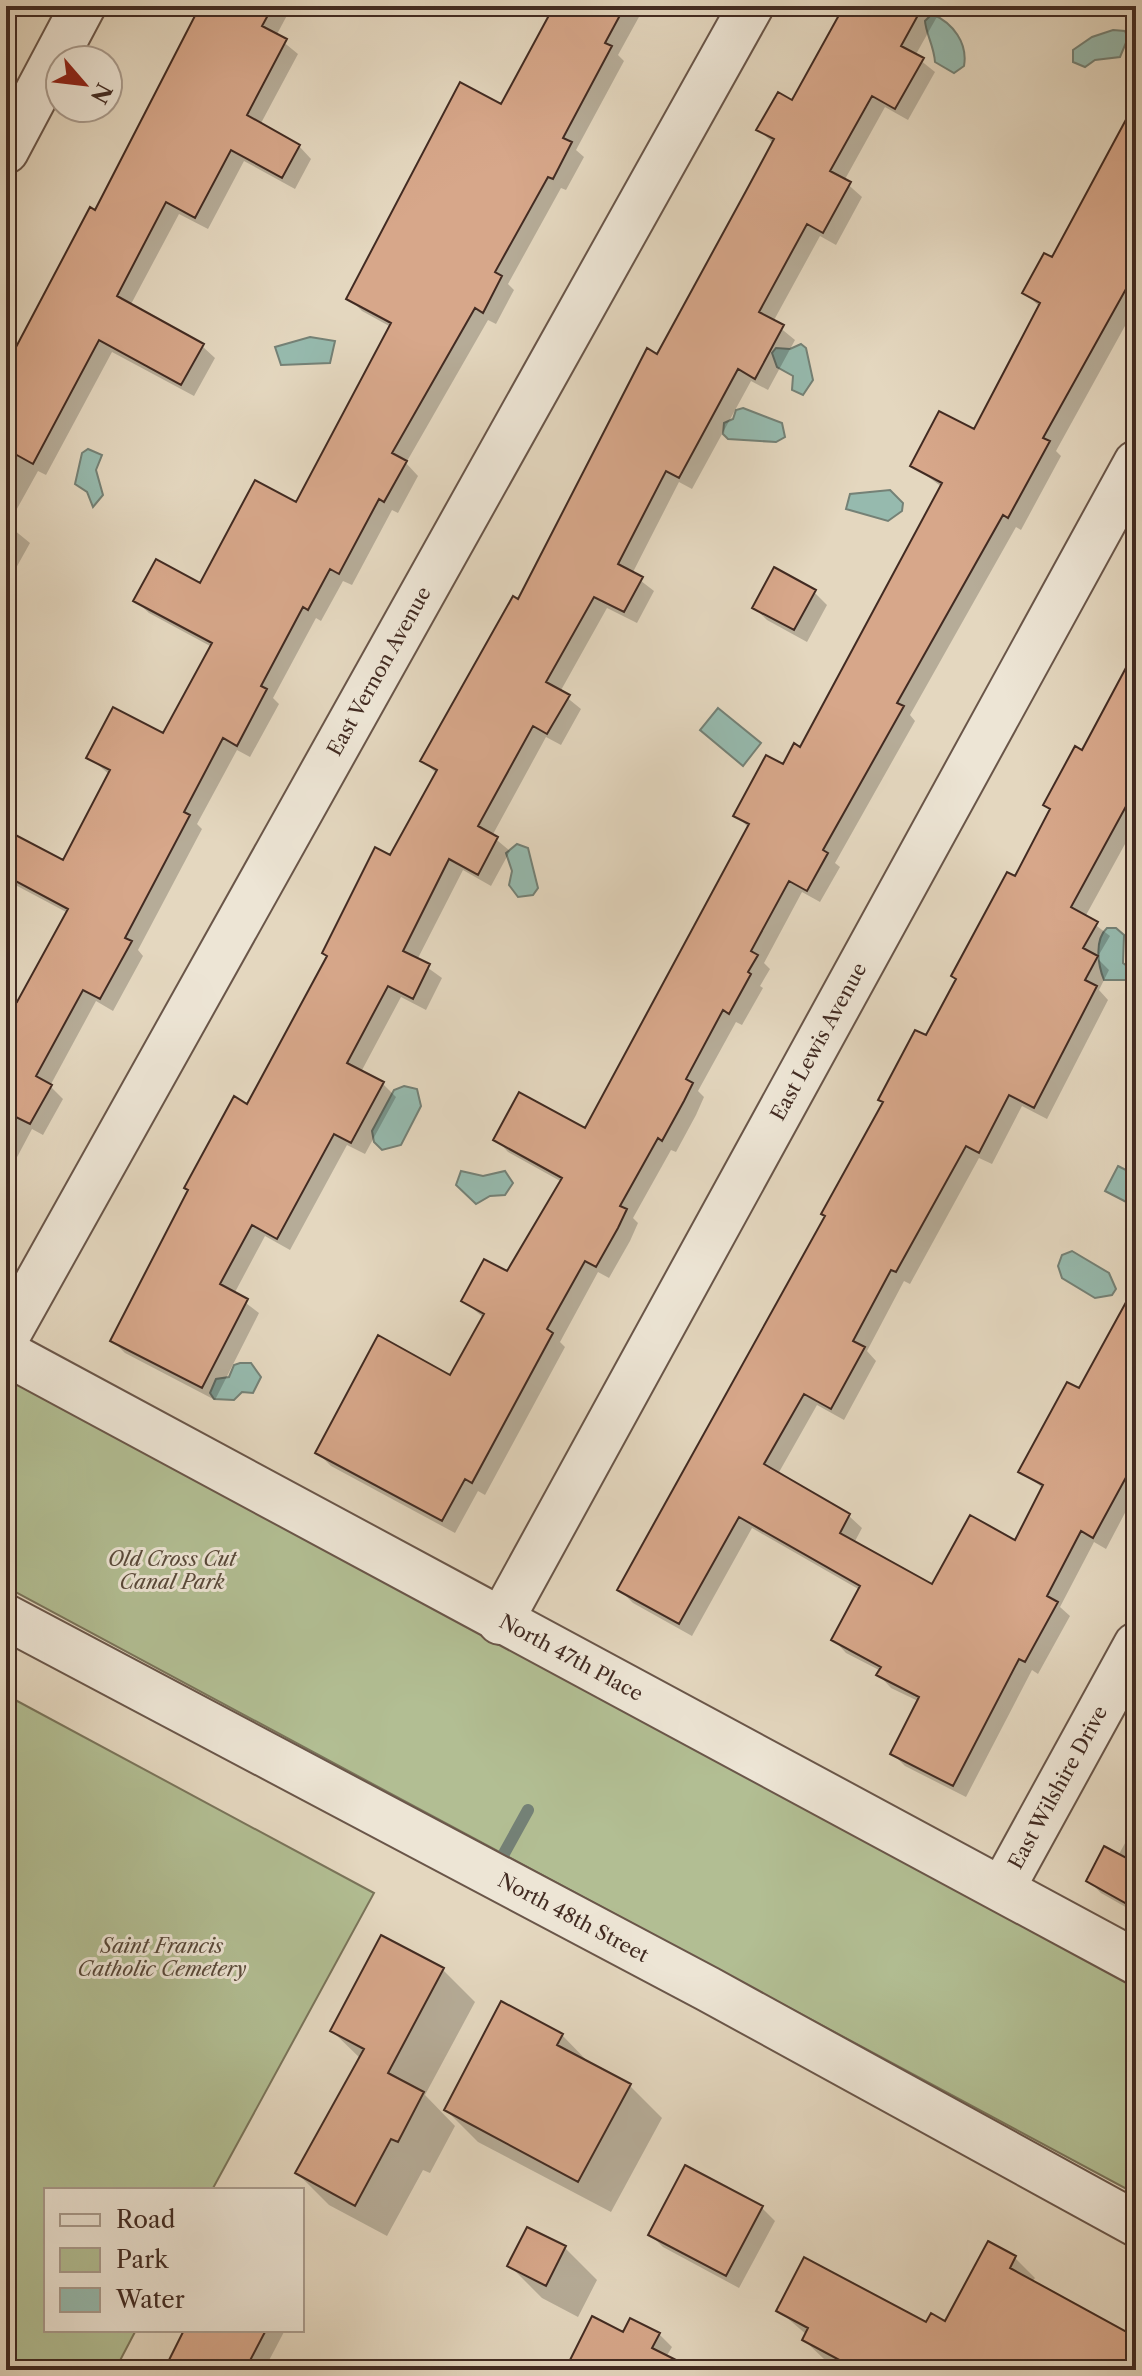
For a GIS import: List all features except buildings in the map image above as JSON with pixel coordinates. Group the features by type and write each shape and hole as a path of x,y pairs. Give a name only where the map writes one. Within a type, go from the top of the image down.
{"street":[{"path":"6,151 83,6"},
{"name":"East Vernon Avenue","path":"6,1338 751,6"},
{"name":"East Lewis Avenue","path":"500,1622 1136,463"},
{"name":"North 47th Place","path":"6,1353 500,1622 1136,1962"},
{"name":"North 48th Street","path":"6,1617 708,1989 1136,2224"},
{"name":"East Wilshire Drive","path":"1002,1889 1136,1645"}],"green space":[{"name":"Old Cross Cut Canal Park","path":"6,1374 1136,1985 1136,2194 6,1587"},
{"name":"Saint Francis Catholic Cemetery","path":"6,1695 374,1893 213,2188 44,2188 44,2332 135,2332 115,2370 6,2370"}],"water":[{"path":"932,14 952,28 964,49 964,66 954,73 935,62 925,21"},
{"path":"1113,30 1125,31 1128,38 1120,57 1095,60 1085,67 1073,62 1073,50 1092,37"},
{"path":"310,337 335,341 330,363 281,365 275,347"},
{"path":"801,344 806,348 813,380 803,395 792,390 793,376 777,367 772,353 776,348 790,349"},
{"path":"743,408 782,423 785,437 776,442 728,439 723,434 724,423 733,419 736,410"},
{"path":"88,449 102,455 96,470 103,495 93,507 87,492 75,484 82,453"},
{"path":"890,490 903,503 902,511 888,521 846,509 850,494"},
{"path":"718,708 761,743 743,766 700,730"},
{"path":"517,844 528,848 538,888 533,895 518,897 509,885 512,871 506,853"},
{"path":"1107,928 1116,928 1124,935 1123,963 1131,969 1131,980 1104,980 1099,946"},
{"path":"404,1086 417,1089 421,1106 401,1145 382,1150 374,1142 372,1131 394,1090"},
{"path":"1118,1166 1136,1175 1136,1207 1105,1191"},
{"path":"461,1171 483,1176 505,1171 513,1183 505,1195 490,1196 476,1204 456,1185"},
{"path":"1072,1251 1109,1273 1116,1289 1112,1295 1095,1298 1062,1278 1058,1266 1062,1255"},
{"path":"251,1363 261,1377 253,1393 242,1392 234,1400 214,1399 210,1393 216,1379 229,1377 234,1365"}],"waterway":[{"path":"496,1868 528,1810"}]}
